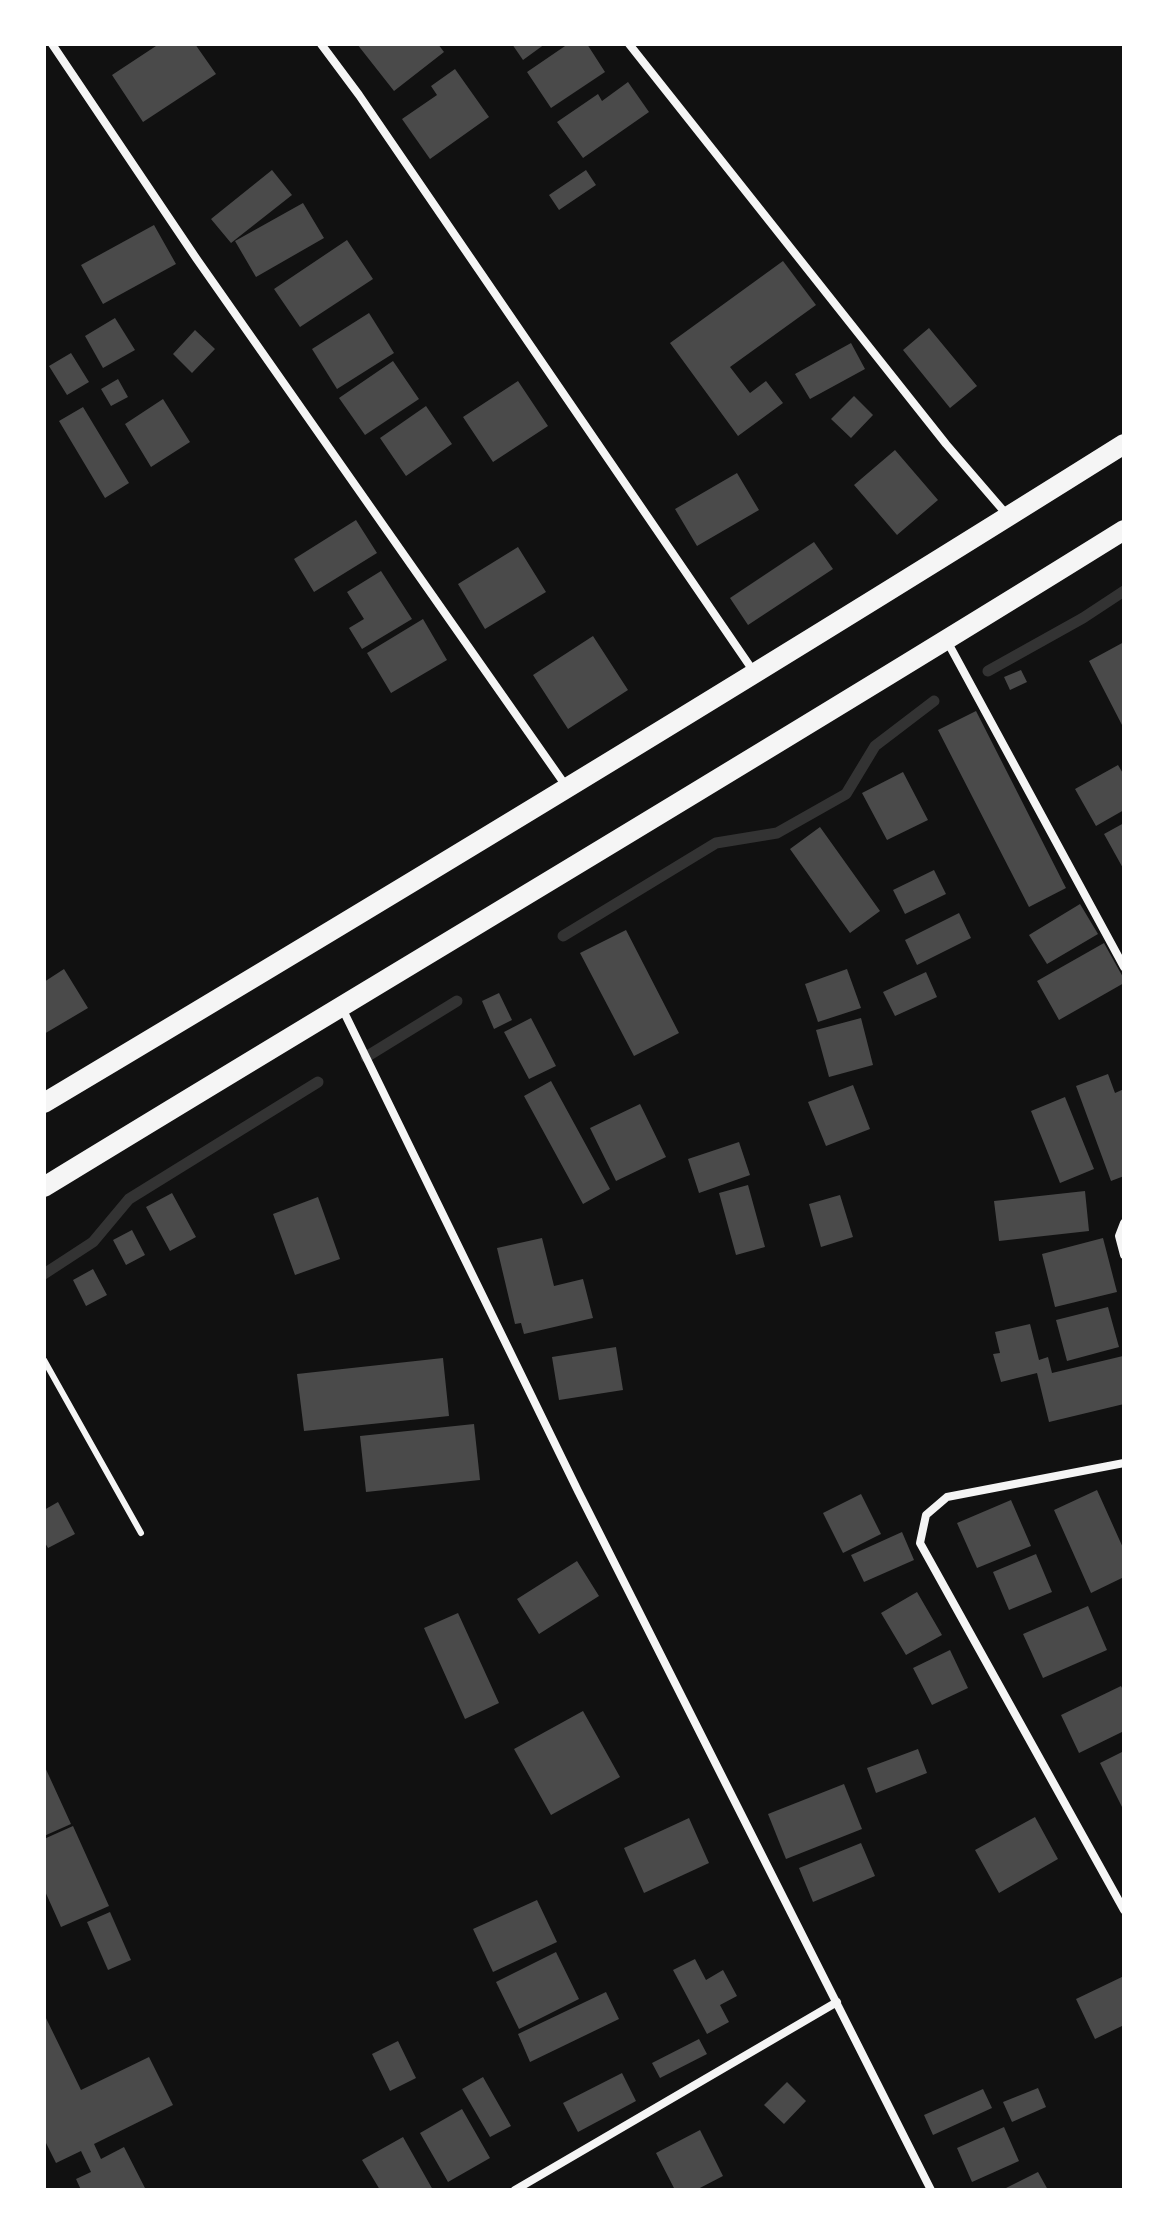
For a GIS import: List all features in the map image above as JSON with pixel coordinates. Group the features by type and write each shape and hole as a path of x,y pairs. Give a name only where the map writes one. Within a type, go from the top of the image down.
{"main road":[{"path":"44,1103 754,673 1124,444"},
{"path":"44,1187 340,1006 603,851 1124,530"}],"street":[{"path":"52,44 196,258 567,787"},
{"path":"321,44 368,108 754,673"},
{"path":"629,44 946,444 1008,517"},
{"path":"947,641 1124,967"},
{"path":"340,1006 578,1491 931,2190"},
{"path":"1124,1223 1119,1236 1124,1255"},
{"path":"1124,1463 947,1497 926,1515 920,1543 1124,1910"},
{"path":"515,2190 837,2002"},
{"path":"534,2179 539,2190"}],"lane":[{"path":"44,1360 141,1533"}],"building":[{"path":"159,44 195,44 216,74 143,122 112,75"},
{"path":"357,44 438,44 444,52 394,91"},
{"path":"512,44 545,44 523,60"},
{"path":"568,44 587,44 605,72 551,108 527,72"},
{"path":"455,69 489,117 430,159 402,119 437,95 431,86"},
{"path":"628,82 649,112 583,158 557,122 598,94 602,101"},
{"path":"272,170 292,195 231,243 211,219"},
{"path":"586,170 596,185 559,210 549,195"},
{"path":"303,203 324,238 256,277 235,241"},
{"path":"154,225 176,264 103,304 81,265"},
{"path":"347,240 373,279 300,327 274,289"},
{"path":"783,261 816,305 730,367 750,393 766,381 783,403 738,436 670,343"},
{"path":"369,313 394,353 337,389 312,349"},
{"path":"115,318 135,350 103,368 85,336"},
{"path":"929,328 977,386 950,408 903,350"},
{"path":"195,330 215,349 192,373 173,354"},
{"path":"851,343 865,369 810,399 795,374"},
{"path":"71,353 89,382 67,395 49,366"},
{"path":"393,361 419,399 365,435 339,398"},
{"path":"118,379 128,397 111,406 101,389"},
{"path":"518,381 548,426 493,462 463,417"},
{"path":"854,396 873,415 851,438 831,419"},
{"path":"163,399 190,442 151,467 125,424"},
{"path":"426,406 452,444 406,476 380,438"},
{"path":"83,407 129,483 105,498 59,421"},
{"path":"895,450 938,500 897,535 854,485"},
{"path":"737,473 759,510 697,546 675,509"},
{"path":"356,520 377,553 314,592 294,559"},
{"path":"814,542 833,569 748,625 730,598"},
{"path":"518,547 546,592 485,629 458,584"},
{"path":"381,571 412,619 362,649 349,628 364,619 347,592"},
{"path":"423,619 447,660 391,693 367,653"},
{"path":"593,636 628,690 568,729 533,675"},
{"path":"1124,642 1124,724 1122,725 1089,661"},
{"path":"1021,670 1027,682 1010,690 1004,677"},
{"path":"976,711 1066,888 1029,907 938,730"},
{"path":"1118,765 1124,775 1124,810 1096,826 1075,789"},
{"path":"903,772 928,820 887,840 862,793"},
{"path":"1124,823 1124,870 1104,834"},
{"path":"820,827 880,911 850,933 790,849"},
{"path":"934,870 946,894 905,914 893,890"},
{"path":"1080,904 1098,934 1047,964 1029,935"},
{"path":"959,913 971,938 917,965 905,940"},
{"path":"626,930 679,1033 634,1056 580,953"},
{"path":"1104,943 1124,983 1059,1020 1037,981"},
{"path":"64,969 88,1008 44,1034 44,982"},
{"path":"847,969 861,1008 818,1022 805,984"},
{"path":"926,972 937,997 895,1016 883,992"},
{"path":"499,993 512,1020 494,1029 482,1001"},
{"path":"531,1018 556,1066 529,1079 504,1032"},
{"path":"861,1018 873,1065 829,1077 816,1030"},
{"path":"1108,1074 1115,1093 1124,1089 1124,1176 1111,1181 1076,1086"},
{"path":"551,1081 610,1189 583,1204 524,1096"},
{"path":"853,1085 870,1129 826,1146 808,1102"},
{"path":"1065,1097 1094,1169 1060,1183 1031,1111"},
{"path":"640,1104 666,1157 616,1181 590,1128"},
{"path":"739,1142 750,1175 699,1193 688,1159"},
{"path":"748,1185 765,1247 736,1255 719,1193"},
{"path":"1085,1191 1089,1231 999,1241 994,1201"},
{"path":"172,1193 196,1237 170,1251 146,1207"},
{"path":"840,1195 853,1237 821,1247 809,1204"},
{"path":"318,1197 340,1259 295,1275 273,1214"},
{"path":"132,1230 145,1255 126,1265 113,1240"},
{"path":"542,1238 554,1286 583,1279 593,1318 524,1334 521,1323 515,1324 497,1248"},
{"path":"1103,1238 1117,1292 1055,1307 1042,1254"},
{"path":"93,1269 107,1295 86,1306 73,1280"},
{"path":"1108,1307 1119,1347 1067,1361 1056,1320"},
{"path":"1030,1324 1039,1360 1048,1357 1052,1373 1123,1356 1124,1404 1049,1422 1037,1373 1001,1382 993,1354 1000,1353 995,1332"},
{"path":"616,1347 623,1390 559,1400 552,1357"},
{"path":"443,1358 449,1416 304,1431 297,1374"},
{"path":"474,1424 480,1480 366,1492 360,1436"},
{"path":"1097,1490 1124,1550 1124,1577 1091,1593 1054,1510"},
{"path":"861,1494 881,1534 843,1553 823,1513"},
{"path":"1011,1500 1031,1546 977,1568 957,1523"},
{"path":"58,1502 75,1534 48,1548 44,1541 44,1510"},
{"path":"902,1532 914,1560 864,1582 851,1555"},
{"path":"1036,1554 1052,1592 1009,1610 993,1572"},
{"path":"577,1561 599,1596 539,1634 517,1599"},
{"path":"917,1592 942,1635 906,1655 881,1613"},
{"path":"1088,1606 1107,1650 1043,1678 1023,1634"},
{"path":"458,1613 499,1703 465,1719 424,1628"},
{"path":"950,1650 968,1688 932,1705 913,1668"},
{"path":"1121,1686 1124,1692 1124,1731 1079,1753 1061,1715"},
{"path":"583,1711 620,1777 551,1815 514,1749"},
{"path":"918,1749 927,1773 876,1793 867,1768"},
{"path":"1124,1751 1124,1811 1100,1763"},
{"path":"44,1765 71,1824 44,1836"},
{"path":"844,1784 862,1829 786,1859 768,1814"},
{"path":"1035,1817 1058,1859 999,1893 975,1850"},
{"path":"689,1818 709,1863 644,1893 624,1848"},
{"path":"73,1826 109,1906 61,1927 44,1889 44,1839"},
{"path":"861,1843 875,1876 813,1902 799,1868"},
{"path":"537,1900 557,1942 493,1972 473,1929"},
{"path":"110,1912 131,1960 108,1970 87,1922"},
{"path":"556,1952 579,1999 519,2029 496,1982"},
{"path":"695,1959 706,1980 723,1970 737,1996 720,2005 729,2022 707,2034 673,1970"},
{"path":"1124,1976 1124,2025 1095,2039 1076,1999"},
{"path":"606,1992 619,2019 530,2062 518,2034"},
{"path":"44,2014 81,2090 149,2057 173,2105 94,2144 101,2159 124,2147 146,2190 81,2190 76,2179 91,2172 81,2151 56,2163 44,2139"},
{"path":"699,2039 707,2054 660,2078 652,2063"},
{"path":"398,2041 416,2078 390,2091 372,2054"},
{"path":"622,2073 636,2101 578,2132 563,2103"},
{"path":"483,2077 511,2126 490,2137 462,2089"},
{"path":"787,2082 806,2101 784,2124 764,2105"},
{"path":"1038,2088 1046,2107 1012,2122 1003,2102"},
{"path":"983,2089 992,2108 933,2135 924,2115"},
{"path":"462,2109 490,2158 448,2182 420,2133"},
{"path":"1004,2127 1019,2161 972,2182 957,2148"},
{"path":"700,2130 723,2176 696,2190 675,2190 656,2153"},
{"path":"403,2137 433,2190 380,2190 362,2160"},
{"path":"1038,2172 1048,2190 1002,2190"}],"waterway":[{"path":"988,671 1083,618 1124,591"},
{"path":"563,936 716,843 777,833 846,794 875,746 934,701"},
{"path":"366,1057 457,1001"},
{"path":"44,1274 93,1242 129,1199 318,1082"}]}
